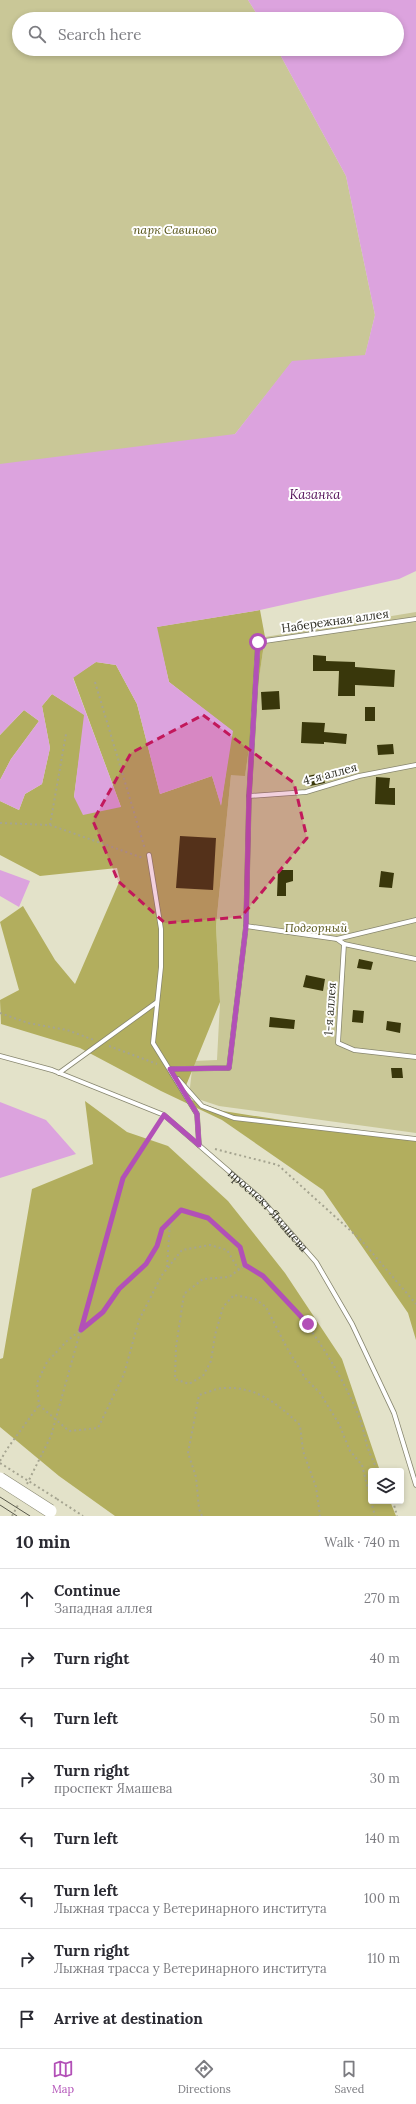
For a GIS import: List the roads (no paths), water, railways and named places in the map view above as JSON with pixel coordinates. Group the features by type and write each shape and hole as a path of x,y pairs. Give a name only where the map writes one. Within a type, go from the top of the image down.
{"main road":[{"path":"0,1479 50,1511"}],"lane":[{"name":"Набережная аллея","path":"249,796 258,642 416,619"},
{"name":"4-я аллея","path":"249,796 306,792 360,776 416,765"},
{"path":"170,1069 229,1068 246,926 249,796"},
{"path":"148,856 162,929 162,967 157,1002 154,1043 197,1114 199,1145"},
{"path":"246,926 337,939 416,920"},
{"path":"337,939 344,944 416,959"},
{"name":"1-я аллея","path":"344,944 338,1043 354,1050 416,1057"},
{"path":"59,1073 157,1002"},
{"name":"проспект Ямашева","path":"0,1056 59,1073 164,1115 261,1199 316,1262 352,1324 394,1413 416,1485"},
{"path":"170,1069 202,1106 234,1118 416,1139"}],"water":[{"name":"Казанка","path":"248,0 416,0 416,571 399,579 260,610 157,627 169,682 233,731 221,806 212,776 160,794 137,704 116,665 96,662 73,678 121,807 83,815 74,797 84,715 52,694 42,706 50,748 42,784 25,794 19,810 0,801 0,780 11,759 39,721 24,710 0,735 0,464 235,434 292,361 365,355 375,315 346,176 281,56 404,56 404,12 256,12"},
{"path":"0,870 30,881 19,907 0,896"},
{"path":"0,1102 46,1120 76,1154 0,1178"}],"tram line":[{"path":"0,1497 30,1516"},
{"path":"0,1505 17,1516"}],"park label":[{"name":"парк Савиново","path":"175,230"},
{"name":"Подгорный","path":"316,928"}]}
